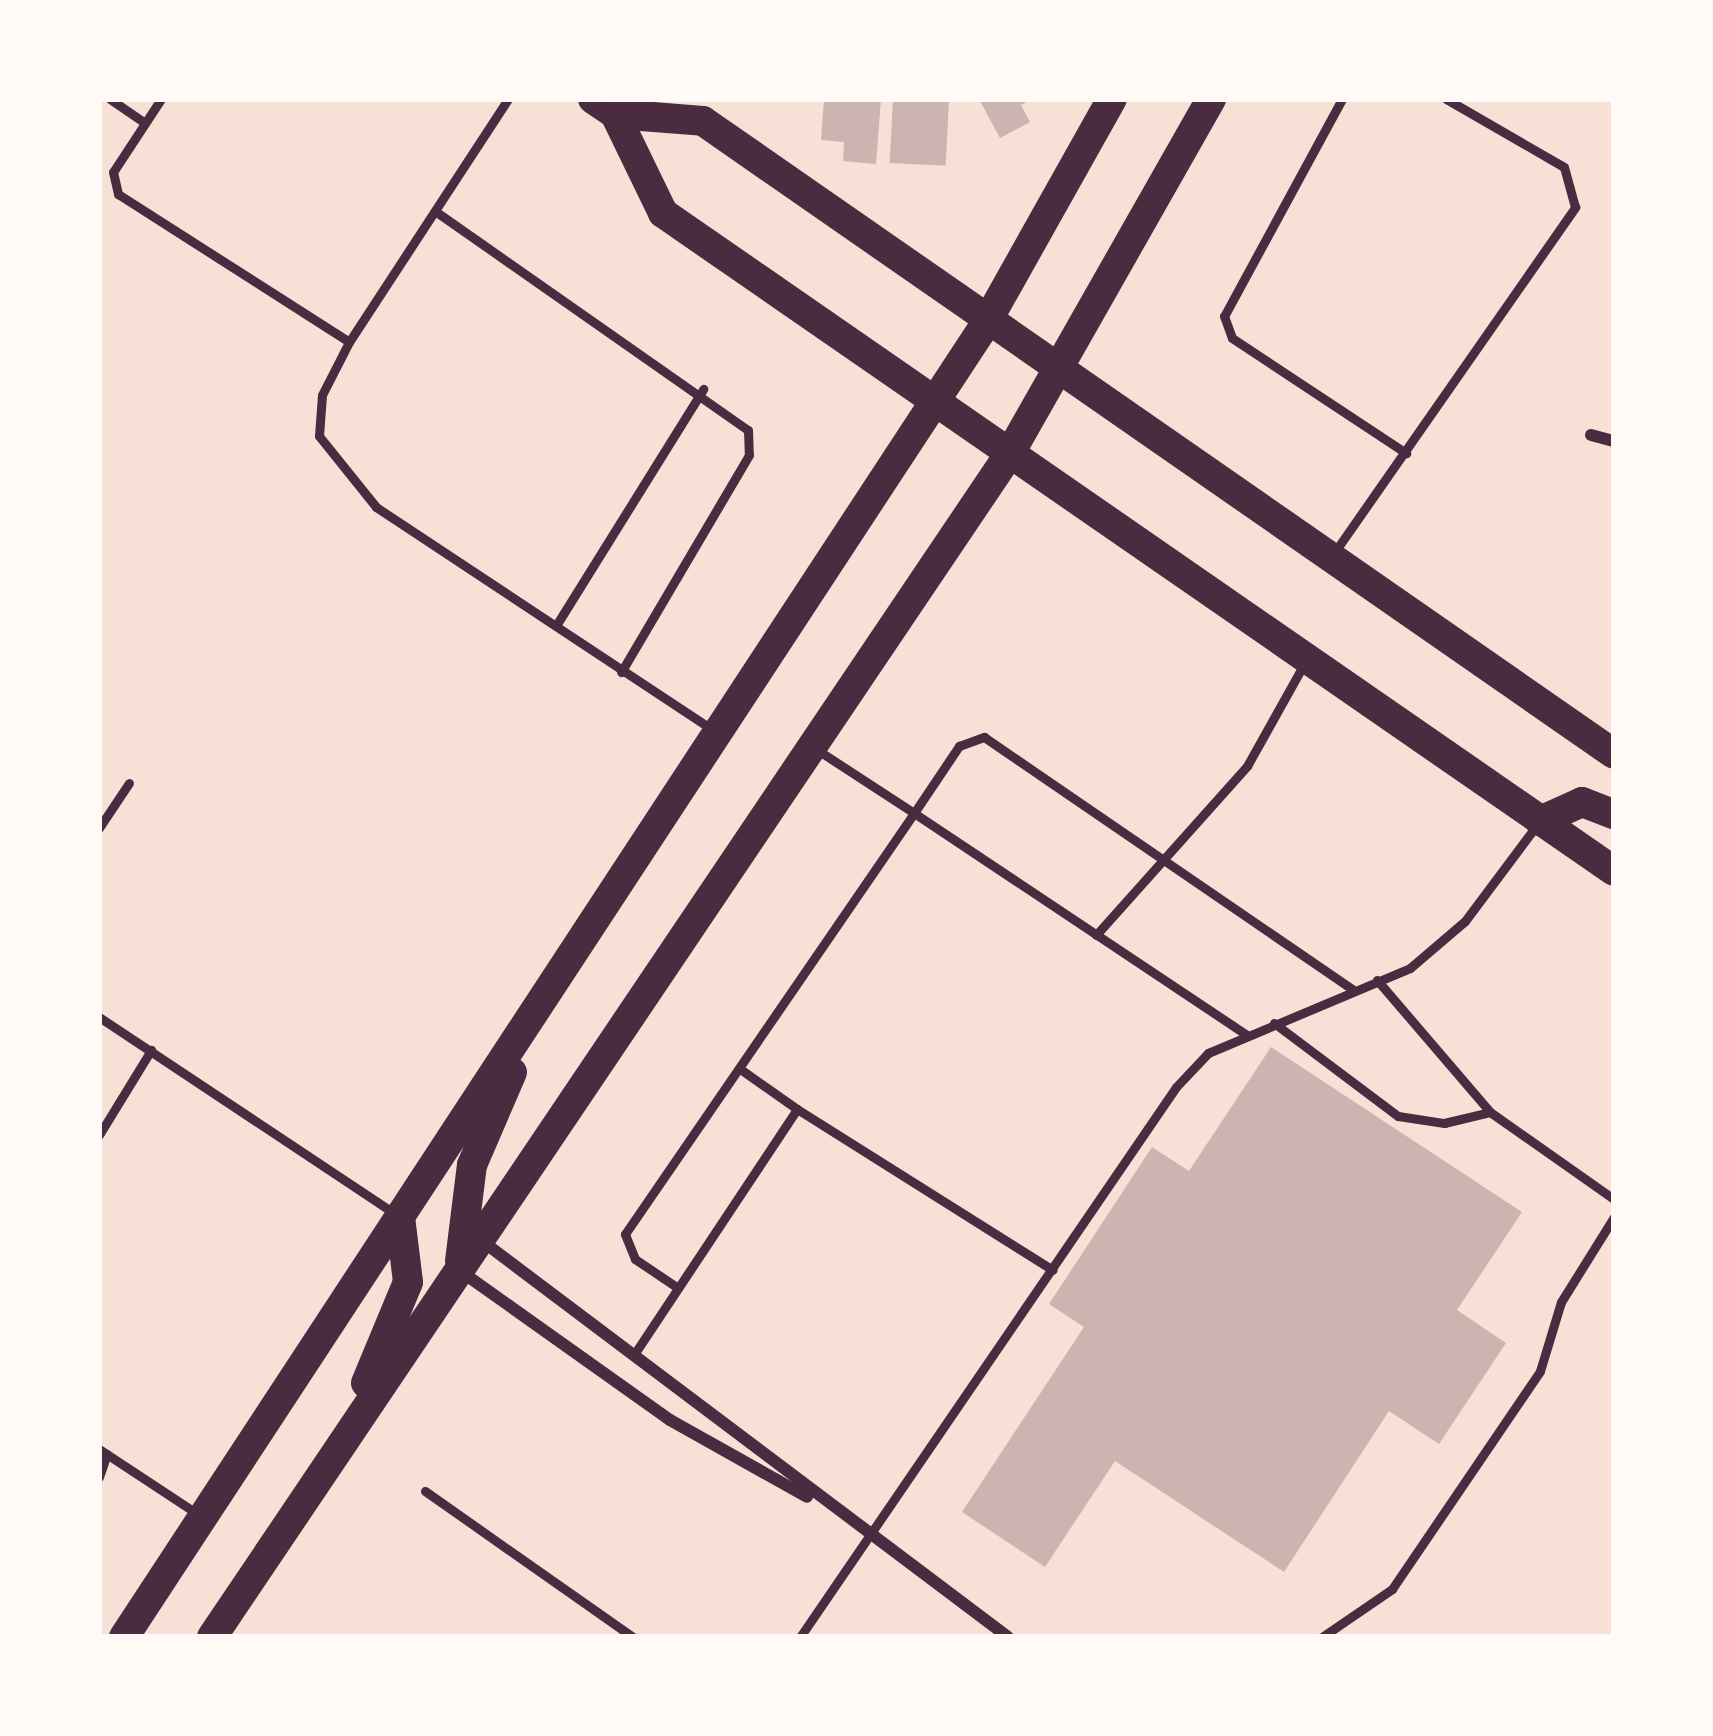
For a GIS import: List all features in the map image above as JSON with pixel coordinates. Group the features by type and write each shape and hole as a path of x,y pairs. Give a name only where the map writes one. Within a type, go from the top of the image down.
{"main road":[{"path":"124,1637 985,325 1112,99"},
{"path":"212,1637 1010,453 1059,375 1210,99"},
{"path":"604,106 703,121 985,325 1333,556 1614,754"},
{"path":"604,106 662,213 1614,872"},
{"path":"1540,821 1582,802 1614,814"},
{"path":"459,1270 472,1165 545,994"},
{"path":"340,1443 408,1282 400,1217"}],"street":[{"path":"1591,435 1614,441"},
{"path":"480,1240 637,1350 829,1509 1008,1637"},
{"path":"459,1270 670,1420 829,1509"}],"lane":[{"path":"110,99 146,123"},
{"path":"161,99 113,172 118,194 349,342"},
{"path":"508,99 349,342 322,395 319,436 340,472 621,672 719,734"},
{"path":"1342,99 1224,316 1232,338 1406,452"},
{"path":"1333,556 1575,206 1564,167 1446,99"},
{"path":"435,211 703,389 748,430 749,455 621,672"},
{"path":"557,624 703,389"},
{"path":"1096,935 1157,856 1246,766 1306,659"},
{"path":"678,1288 635,1259 625,1234 742,1071 959,746 984,737 1352,989"},
{"path":"815,748 1246,1035"},
{"path":"99,828 129,783"},
{"path":"800,1637 1176,1087 1208,1053 1377,980 1465,921 1540,821"},
{"path":"1377,980 1490,1112 1614,1199"},
{"path":"99,1017 400,1217"},
{"path":"1274,1023 1398,1116 1444,1124 1490,1112"},
{"path":"99,1135 151,1050"},
{"path":"742,1071 1053,1270"},
{"path":"637,1350 797,1108"},
{"path":"1322,1637 1392,1589 1540,1371 1561,1302 1614,1216"},
{"path":"99,1477 103,1451 203,1518"},
{"path":"425,1491 632,1637"}],"building":[{"path":"824,99 881,99 876,164 843,161 844,142 821,140"},
{"path":"893,99 949,102 946,166 890,163"},
{"path":"979,99 1032,99 1021,105 1030,122 1000,138"},
{"path":"1271,1047 1522,1212 1457,1310 1506,1343 1439,1444 1389,1411 1284,1572 1115,1461 1045,1567 962,1512 1084,1327 1049,1304 1152,1147 1189,1171"}]}
